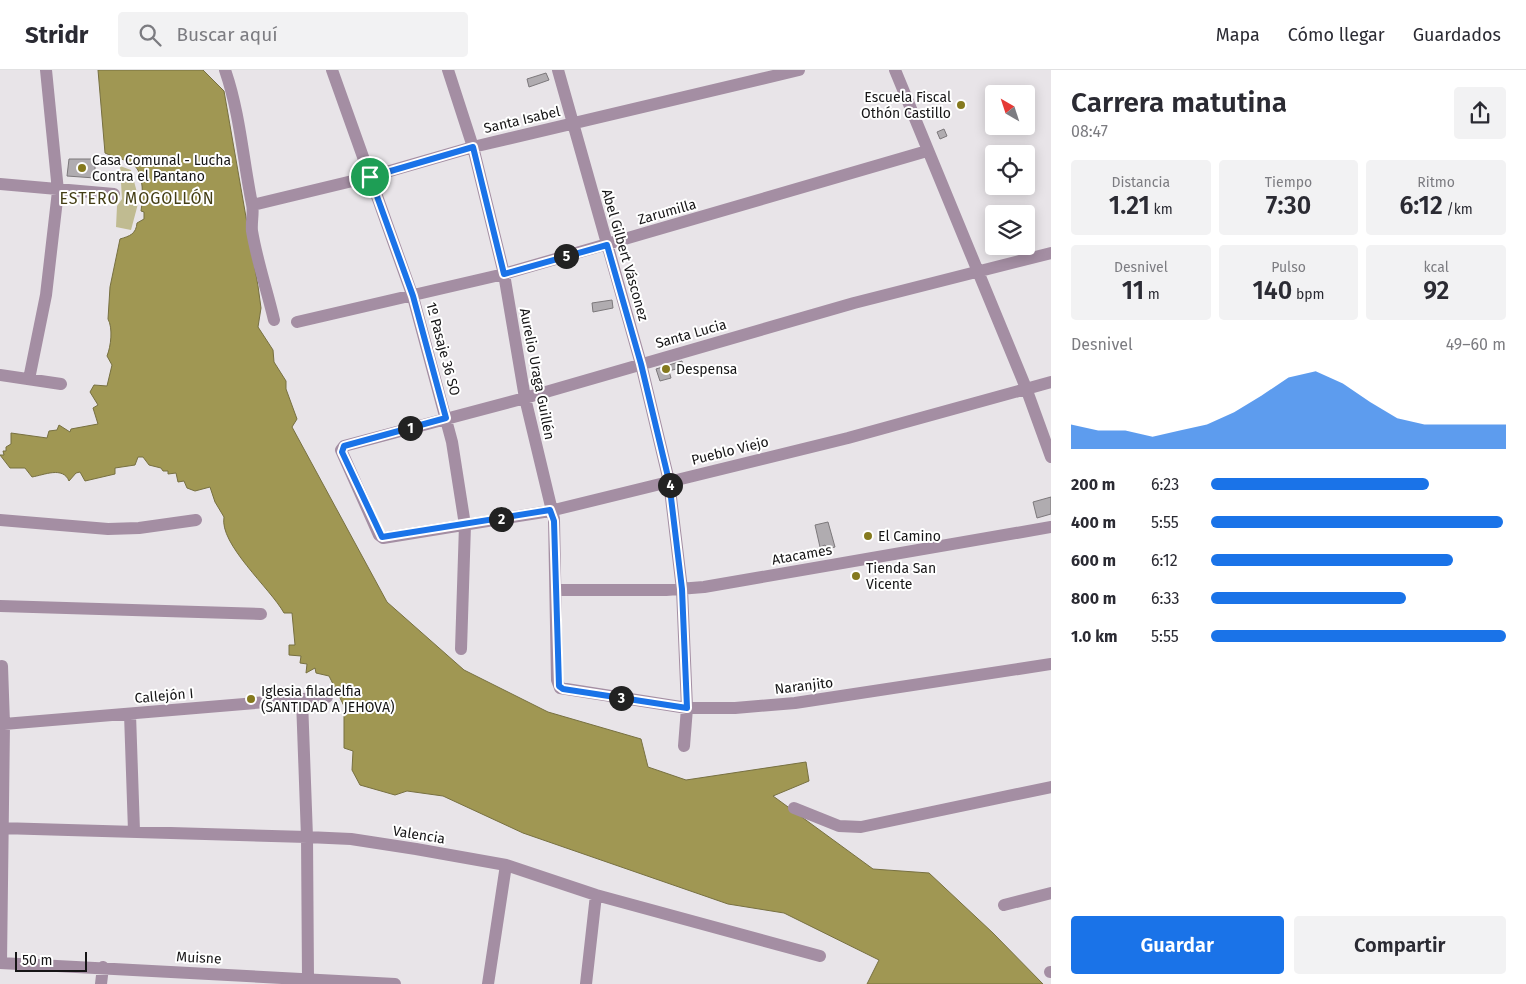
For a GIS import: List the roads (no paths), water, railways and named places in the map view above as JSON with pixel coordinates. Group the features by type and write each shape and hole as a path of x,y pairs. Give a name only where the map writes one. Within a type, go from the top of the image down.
{"street":[{"path":"29,380 46,295 58,191 46,70"},
{"path":"225,70 235,102 243,157 253,205 251,220 254,239 274,320"},
{"name":"1º Pasaje 36 SO","path":"332,70 413,296 446,418 459,479 464,525 461,648"},
{"name":"Aurelio Uraga Guillén","path":"448,70 473,147 504,274 525,398 554,521 557,590 557,680 560,688"},
{"name":"Abel Gilbert Vásconez","path":"558,70 641,364 669,481 682,589 687,708 684,746"},
{"name":"Santa Isabel","path":"253,205 370,177 473,147 799,70"},
{"path":"895,70 1026,388 1051,457"},
{"name":"Zarumilla","path":"297,322 504,274 927,151"},
{"path":"0,184 58,191 114,194"},
{"name":"Santa Lucia","path":"383,538 342,448 446,418 525,398 845,306 1051,253"},
{"path":"0,375 62,384"},
{"name":"Pueblo Viejo","path":"383,538 550,510 848,438 1051,382"},
{"path":"0,520 108,529 139,528 196,520"},
{"name":"Atacames","path":"557,590 682,589 1051,527"},
{"path":"0,606 261,614"},
{"name":"Naranjito","path":"560,688 687,708 735,708 795,703 1051,664"},
{"path":"0,963 4,724 2,666"},
{"name":"Callejón I","path":"4,724 327,697"},
{"path":"302,700 307,837 308,980"},
{"path":"130,714 134,831"},
{"path":"794,808 839,826 861,827 1051,788"},
{"name":"Valencia","path":"1,828 307,837 351,840 416,849 506,865 596,895 820,956"},
{"path":"488,984 506,865"},
{"path":"1004,905 1051,893"},
{"path":"586,984 596,895"},
{"name":"Muisne","path":"0,963 395,984"},
{"path":"101,984 103,967"}],"place":[{"name":"Escuela Fiscal Othón Castillo","path":"961,105"},
{"name":"Casa Comunal - Lucha Contra el Pantano","path":"82,168"},
{"name":"Despensa","path":"666,369"},
{"name":"El Camino","path":"868,536"},
{"name":"Tienda San Vicente","path":"856,576"},
{"name":"Iglesia filadelfia (SANTIDAD A JEHOVA)","path":"251,699"}],"district":[{"name":"ESTERO MOGOLLÓN","path":"137,198"}]}
